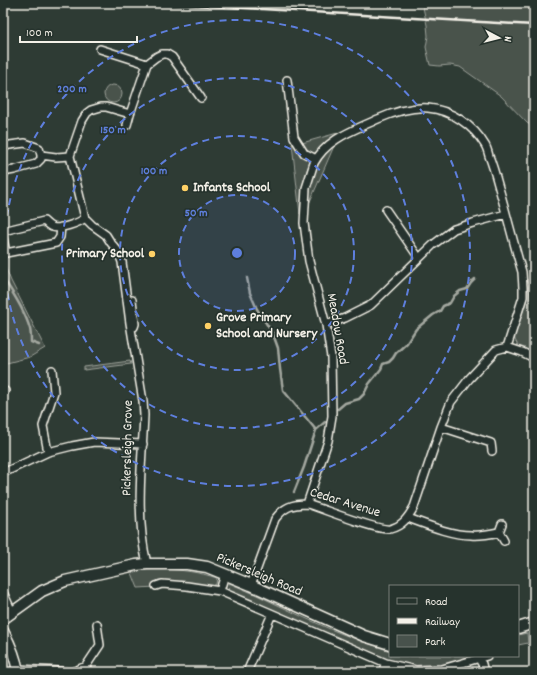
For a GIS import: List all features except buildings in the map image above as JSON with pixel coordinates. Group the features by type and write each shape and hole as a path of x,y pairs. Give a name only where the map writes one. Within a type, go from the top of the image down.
{"street":[{"path":"100,49 147,64"},
{"path":"127,125 147,64 162,54 167,54 172,57 201,98"},
{"path":"287,80 294,137 304,153 316,159"},
{"path":"3,230 44,221 53,227 61,227 81,221 85,218 70,156 82,121 87,113 96,108 106,107 130,114"},
{"name":"Meadow Road","path":"307,504 328,441 332,416 331,357 326,325 309,260 303,216 306,188 316,159 336,139 391,114 417,108 428,108 441,111 465,122 486,145 522,272 523,296 506,347"},
{"path":"3,147 25,143 39,148 41,155 41,159 36,164 3,172"},
{"path":"41,155 56,157 70,156"},
{"path":"386,210 419,258"},
{"path":"326,325 345,318 371,305 434,244 454,230 506,214"},
{"name":"Pickersleigh Grove","path":"85,218 106,235 111,244 118,251 122,262 126,283 143,401 144,415 141,531 147,564"},
{"path":"3,238 6,254 56,243 60,237 61,227"},
{"path":"499,532 470,536 436,528 408,518 414,507 451,402 468,379 496,350 506,347 534,358"},
{"path":"48,452 43,426 54,392 52,370"},
{"path":"441,427 493,440 492,450"},
{"path":"3,473 48,452 72,446 94,442 143,444"},
{"name":"Cedar Avenue","path":"251,585 275,519 280,512 287,507 297,504 307,504 373,526 388,529 401,524 408,518"},
{"path":"502,524 499,532 504,541"},
{"name":"Pickersleigh Road","path":"3,619 42,592 65,581 130,566 147,564 187,564 207,567 225,574 364,636 389,644"},
{"path":"220,591 225,574"},
{"path":"156,586 162,584 220,591 386,663 416,670 442,669 483,657"},
{"path":"3,592 12,612"},
{"path":"247,672 272,614"},
{"path":"519,628 534,623"},
{"path":"72,672 86,666 100,645 97,624"},
{"path":"3,631 10,644 18,670 68,672"},
{"path":"479,658 484,672"},
{"path":"382,672 386,663"}],"green space":[{"path":"422,3 534,3 534,127 527,123 501,96 460,67 450,65 430,65 426,47 428,36 427,25"},
{"path":"109,85 117,85 122,90 120,101 117,103 109,103 104,98 104,90"},
{"path":"341,132 319,150 306,172 300,214 292,144 302,143"},
{"path":"334,146 308,206 309,189 314,173 322,158"},
{"path":"3,261 11,281 45,348 30,357 3,364"},
{"path":"527,279 534,322 534,355 519,347 515,340 514,334 526,302"},
{"path":"130,361 131,364 84,370 84,367"},
{"path":"163,569 210,576 217,578 216,584 213,586 158,580 156,587 138,588 132,573 142,570"},
{"path":"229,583 330,629 389,651 389,657 475,657 446,665 421,667 389,660 228,592"},
{"path":"527,633 528,643 519,645 519,635"}],"waterway":[{"path":"531,3 534,7"},
{"path":"3,278 22,309 30,329 31,342 39,345"},
{"path":"247,278 250,293 257,309 273,334 278,348 283,390 316,430"},
{"path":"338,409 345,403 359,399 364,394 383,364 389,362 393,358 396,353 407,343 416,329 440,311 443,306 450,303 454,296 460,291 467,289 475,279"},
{"path":"294,492 316,430 325,422"}],"railway":[{"path":"158,3 534,25"}],"place":[{"name":"Infants School","path":"185,188"},
{"name":"Primary School","path":"152,254"},
{"name":"Grove Primary School and Nursery","path":"208,326"}]}
